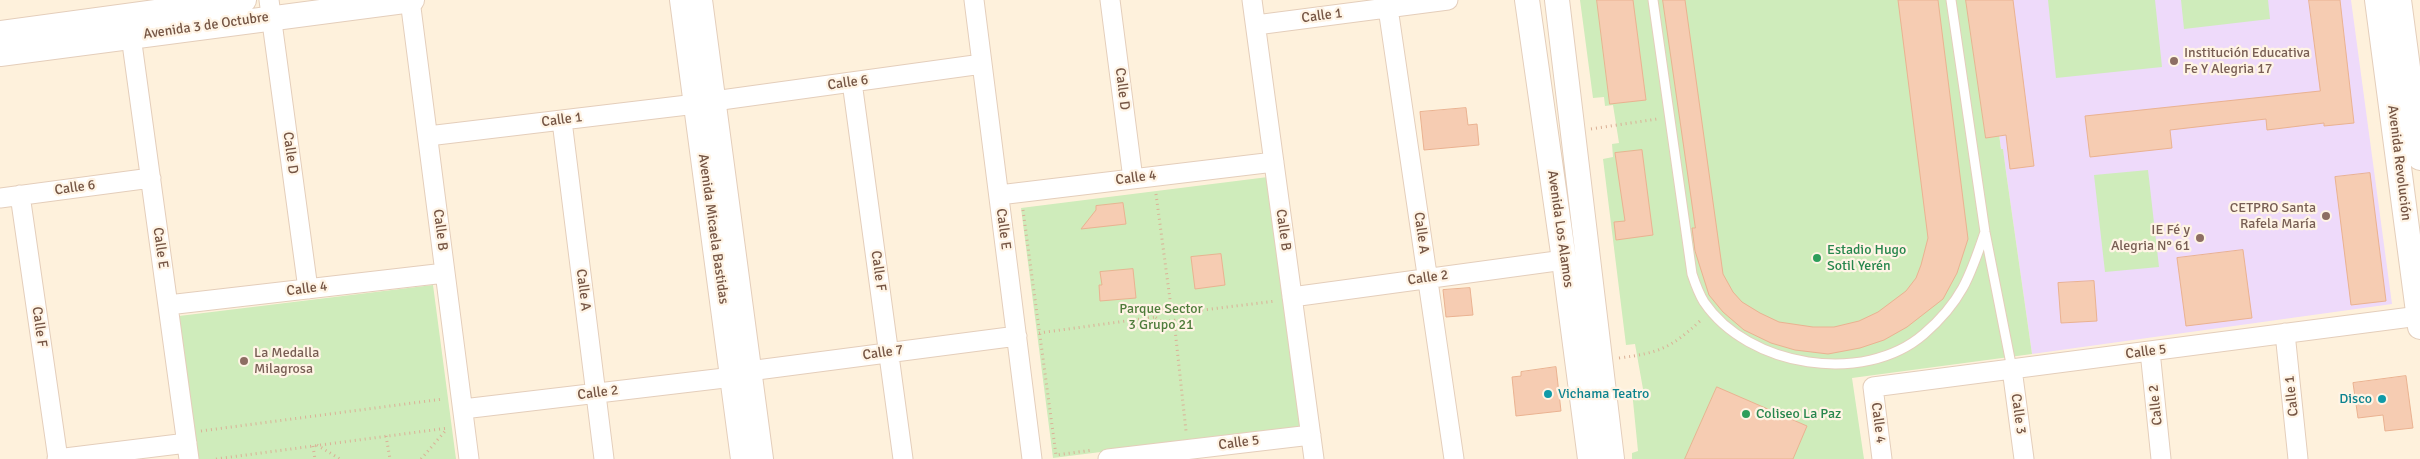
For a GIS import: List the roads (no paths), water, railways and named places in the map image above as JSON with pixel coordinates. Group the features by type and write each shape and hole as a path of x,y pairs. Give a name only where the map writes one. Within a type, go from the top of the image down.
{"street":[{"name":"Avenida 3 de Octubre","path":"0,33 244,0"},
{"name":"Avenida 3 de Octubre","path":"0,54 131,36 270,9 411,0"},
{"name":"Calle B","path":"411,0 445,272 453,422 469,459"},
{"name":"Avenida Micaela Bastidas","path":"682,0 705,103"},
{"name":"Avenida Micaela Bastidas","path":"700,0 705,103 741,374 761,459"},
{"name":"Calle E","path":"974,0 1032,459"},
{"name":"Calle D","path":"1110,0 1133,179"},
{"name":"Calle B","path":"1252,0 1314,459"},
{"name":"Calle 1","path":"1256,25 1448,0"},
{"name":"Avenida Los Alamos","path":"1527,0 1590,459"},
{"name":"Avenida Los Alamos","path":"1557,0 1612,459"},
{"name":"Avenida Revolución","path":"2377,0 2419,321"},
{"name":"Avenida Revolución","path":"2399,0 2419,149"},
{"name":"Calle A","path":"1388,8 1454,459"},
{"name":"Calle D","path":"270,9 308,289"},
{"name":"Calle E","path":"131,36 187,445"},
{"name":"Calle 6","path":"705,103 982,64"},
{"name":"Calle F","path":"852,82 903,459"},
{"name":"Calle 1","path":"428,136 705,103"},
{"name":"Calle A","path":"562,120 604,459"},
{"name":"Calle 4","path":"999,195 1133,179 1154,185 1274,162"},
{"name":"Calle 6","path":"0,198 151,178"},
{"name":"Calle F","path":"20,196 57,459"},
{"name":"Calle 2","path":"1292,298 1564,260"},
{"name":"Calle 4","path":"168,305 445,272"},
{"name":"Calle 5","path":"1873,387 2285,333 2419,321"},
{"name":"Calle 1","path":"2285,333 2298,459"},
{"name":"Calle 7","path":"741,374 1016,336"},
{"name":"Calle 2","path":"2150,351 2161,459"},
{"name":"Calle 3","path":"2012,369 2024,459"},
{"name":"Avenida Micaela Bastidas","path":"741,374 743,459"},
{"name":"Calle 2","path":"453,422 596,393 741,374"},
{"name":"Calle 4","path":"1873,387 1882,459"},
{"name":"Calle 5","path":"1105,454 1179,453 1311,435"},
{"path":"57,459 187,445"}],"lane":[{"path":"1653,0 1692,274 1703,301 1734,333 1759,348 1790,360 1824,363 1850,362 1880,358 1900,351 1923,335 1956,301 1970,278 1985,232"},
{"path":"1951,0 1985,232 2012,369"}],"place":[{"name":"Institución Educativa Fe Y Alegria 17","path":"2174,61"},
{"name":"CETPRO Santa Rafela María","path":"2326,216"},
{"name":"IE Fé y Alegria N° 61","path":"2200,238"},
{"name":"Estadio Hugo Sotil Yerén","path":"1817,258"},
{"name":"La Medalla Milagrosa","path":"244,361"},
{"name":"Vichama Teatro","path":"1548,394"},
{"name":"Disco","path":"2382,399"},
{"name":"Coliseo La Paz","path":"1746,414"}],"park label":[{"name":"Parque Sector 3 Grupo 21","path":"1161,318"}]}
